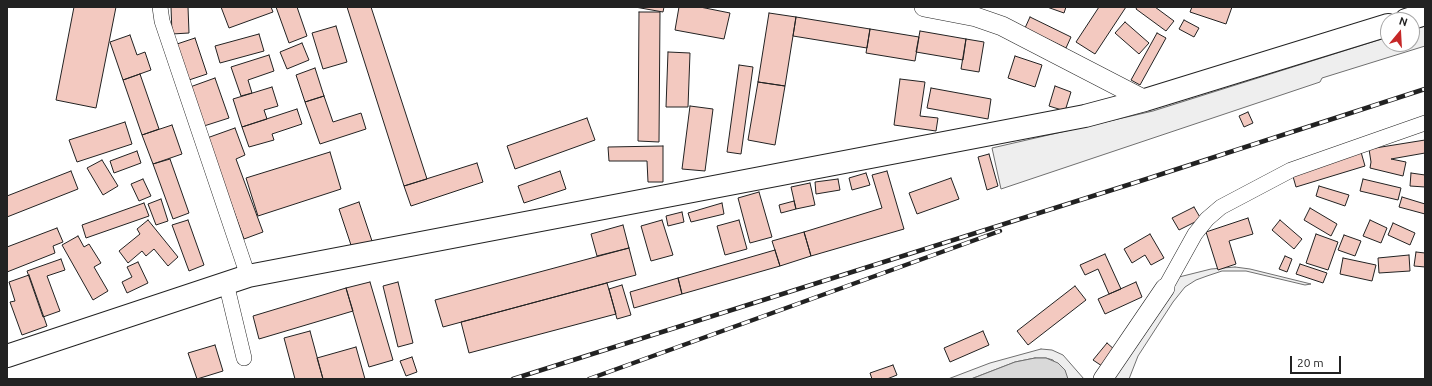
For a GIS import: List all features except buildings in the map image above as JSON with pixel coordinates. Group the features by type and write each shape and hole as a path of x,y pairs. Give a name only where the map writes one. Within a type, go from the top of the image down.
{"main road":[{"path":"7,356 248,276 1085,116 1145,100 1380,26"}],"street":[{"path":"160,7 162,21 248,276"},
{"path":"924,7 977,12 1145,100"},
{"path":"1103,379 1164,288 1195,234 1207,219 1221,207 1291,170 1425,123"},
{"path":"226,283 244,358"}],"shaded area":[{"path":"1425,26 1425,46 1420,48 1420,28"},
{"path":"1380,40 1380,52 1406,52 1322,78 1320,82 1001,189 992,148 1153,111"},
{"path":"1235,267 1250,269 1311,284 1305,285 1246,271 1222,271 1196,280 1185,287 1173,302 1138,356 1129,379 1112,379 1179,277 1211,269"},
{"path":"1041,349 1052,350 1063,355 1084,379 1068,379 1053,360 1046,358 1035,358 1015,362 971,379 948,379 990,363"},
{"path":"1035,358 1046,358 1058,363 1065,370 1068,379 971,379 1015,362"}],"railway":[{"path":"513,379 1134,183 1425,89"},
{"path":"589,379 1000,231"}]}
